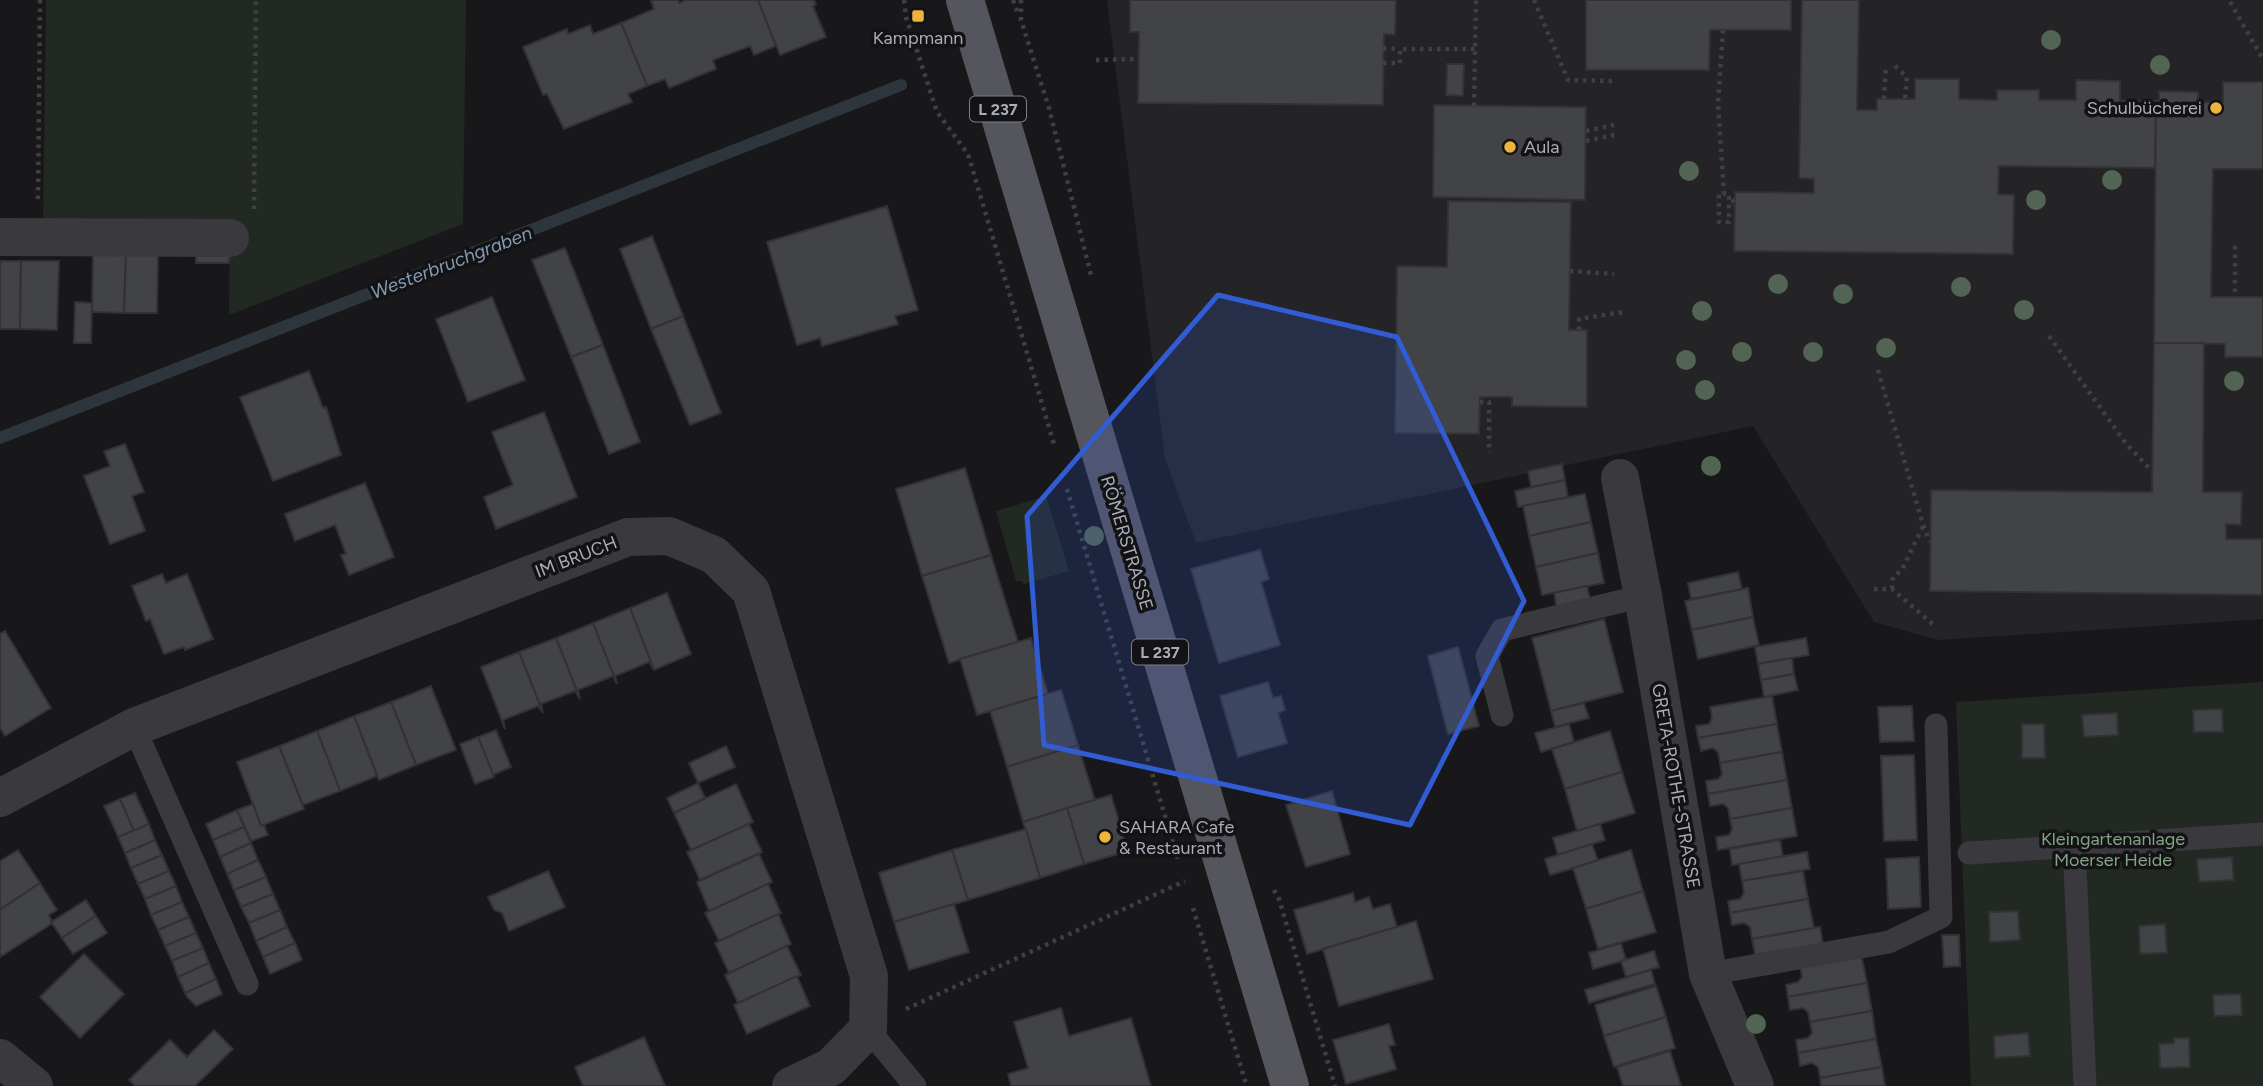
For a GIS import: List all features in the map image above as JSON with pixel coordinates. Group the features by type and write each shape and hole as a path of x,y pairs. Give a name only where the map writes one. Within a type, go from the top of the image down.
{"main road":[{"name":"RÖMERSTRASSE","path":"965,0 1290,1086"}],"street":[{"path":"0,237 242,227"},
{"name":"GRETA-ROTHE-STRASSE","path":"1620,478 1708,974 1755,1086"},
{"name":"IM BRUCH","path":"0,798 134,727 628,537 669,536 715,555 751,592 869,976 868,1029"},
{"path":"790,1086 831,1068 868,1029"},
{"path":"0,1058 34,1086"}],"lane":[{"path":"1502,715 1487,656 1502,630 1643,596"},
{"path":"1708,974 1889,942 1941,917 1936,725"},
{"path":"134,727 247,984"},
{"path":"1969,853 2263,834"},
{"path":"2074,846 2085,1086"},
{"path":"868,1029 915,1086"}],"path":[{"path":"38,237 40,0"},
{"path":"242,227 256,0"},
{"path":"904,0 906,17 937,112 968,154 1056,449"},
{"path":"1013,0 1021,20"},
{"path":"1474,106 1476,0"},
{"path":"1534,0 1568,80 1612,80"},
{"path":"2230,2 2263,59"},
{"path":"1723,30 1718,103 1724,194 1719,194 1719,222 1729,222 1728,196 1735,203"},
{"path":"1383,48 1475,49"},
{"path":"1383,63 1400,63 1400,49"},
{"path":"1096,60 1139,59"},
{"path":"1884,99 1886,65"},
{"path":"1895,66 1907,77 1905,99"},
{"path":"1586,131 1614,125"},
{"path":"1586,141 1614,135"},
{"path":"2235,246 2235,297"},
{"path":"1570,271 1614,274"},
{"path":"1579,330 1579,318 1623,312"},
{"path":"2049,336 2127,445 2152,471"},
{"path":"1878,370 1930,542"},
{"path":"1480,402 1489,402 1489,453"},
{"path":"1067,488 1189,894"},
{"path":"1892,589 1893,577 1902,570 1923,525"},
{"path":"1874,589 1892,589 1936,627"},
{"path":"868,1029 903,1010 1185,881"},
{"path":"1193,907 1246,1086"}],"highlighted area":[{"path":"1218,295 1397,337 1524,601 1410,825 1044,745 1027,516"}],"shaded area":[{"path":"1107,0 2263,0 2263,619 1938,640 1874,622 1753,426 1196,543 1165,459"}],"green space":[{"path":"46,0 466,0 463,224 229,315 230,228 43,227"},
{"path":"1046,496 1069,571 1024,584 1016,581 996,511"},
{"name":"Kleingartenanlage Moerser Heide","path":"2263,682 2263,1086 1971,1086 1956,702"}],"building":[{"path":"678,0 679,3 686,0 758,0 776,46 754,55 750,46 713,60 716,69 669,88 665,79 647,86 621,23 654,9 651,1"},
{"path":"758,0 814,0 816,5 813,6 826,37 780,55"},
{"path":"1130,0 1396,0 1395,35 1384,34 1383,105 1138,103 1139,32 1130,32"},
{"path":"1586,0 1791,0 1791,30 1710,30 1709,70 1586,70"},
{"path":"1802,0 1859,0 1857,110 1877,110 1877,99 1915,99 1915,79 1959,79 1959,99 1997,100 1997,90 2039,90 2039,100 2076,100 2076,80 2120,81 2120,100 2156,101 2155,168 1999,166 1998,194 2014,195 2013,254 1734,251 1735,192 1814,193 1814,179 1799,178"},
{"path":"621,23 647,86 628,94 632,102 564,129 547,94 543,95 523,47 567,29 568,34 590,25 593,34"},
{"path":"1447,64 1464,64 1463,96 1446,95"},
{"path":"2223,82 2263,82 2263,169 2213,169 2211,297 2263,297 2263,357 2225,357 2225,344 2154,343 2156,101 2159,101 2159,91 2198,92 2198,102 2223,102"},
{"path":"1434,105 1586,107 1585,200 1433,197"},
{"path":"1448,201 1571,202 1569,330 1587,330 1587,407 1512,406 1512,397 1480,397 1479,434 1395,433 1397,266 1447,267"},
{"path":"887,206 918,310 895,316 898,324 822,346 820,338 797,345 767,242"},
{"path":"652,236 683,316 651,329 620,249"},
{"path":"196,246 230,246 229,263 196,263"},
{"path":"565,248 603,345 571,357 532,260"},
{"path":"93,253 126,253 124,313 92,312"},
{"path":"126,253 158,254 157,313 124,313"},
{"path":"0,261 21,261 20,329 0,329"},
{"path":"21,261 59,261 57,330 20,329"},
{"path":"492,297 525,380 468,402 436,319"},
{"path":"75,302 92,303 91,343 74,343"},
{"path":"683,316 721,413 690,425 651,329"},
{"path":"2154,343 2204,343 2203,492 2242,492 2241,525 2226,524 2226,539 2262,539 2262,595 1930,591 1931,490 2152,492"},
{"path":"603,345 640,442 609,454 571,357"},
{"path":"309,371 323,408 326,407 341,455 273,481 240,397"},
{"path":"544,412 577,497 496,529 484,497 513,485 492,432"},
{"path":"125,444 144,492 132,496 145,531 110,544 84,476 110,466 104,451"},
{"path":"1562,464 1565,480 1531,487 1528,471"},
{"path":"965,468 991,555 922,576 896,489"},
{"path":"1565,480 1568,497 1518,507 1515,491"},
{"path":"365,483 394,557 349,575 341,555 346,554 335,525 295,541 285,514"},
{"path":"1585,494 1591,522 1529,536 1523,506"},
{"path":"1591,522 1598,553 1536,567 1529,536"},
{"path":"1260,550 1269,579 1261,582 1280,645 1219,663 1191,569"},
{"path":"1598,553 1604,583 1542,595 1536,567"},
{"path":"991,555 1018,642 949,663 922,576"},
{"path":"1738,572 1742,589 1691,599 1688,583"},
{"path":"162,574 166,583 187,574 213,639 185,650 184,647 164,654 150,619 146,621 132,586"},
{"path":"1587,586 1591,603 1557,610 1554,593"},
{"path":"1748,588 1753,617 1692,630 1685,601"},
{"path":"667,593 691,654 654,670 630,608"},
{"path":"630,608 654,670 649,662 615,676 617,684 593,623"},
{"path":"1753,617 1759,645 1698,659 1692,630"},
{"path":"1604,619 1623,692 1551,711 1532,638"},
{"path":"593,623 617,684 613,676 578,690 580,699 556,638"},
{"path":"5,631 51,708 5,736 0,728 0,634"},
{"path":"556,638 580,699 575,691 541,704 543,713 519,652"},
{"path":"1031,638 1048,694 977,715 960,659"},
{"path":"1806,638 1809,655 1758,664 1755,647"},
{"path":"1458,647 1479,726 1448,734 1428,656"},
{"path":"519,652 543,713 538,706 503,720 505,729 481,667"},
{"path":"1792,658 1794,674 1761,680 1758,664"},
{"path":"1794,674 1798,690 1764,697 1761,680"},
{"path":"1268,682 1273,698 1281,696 1285,710 1278,713 1287,743 1238,757 1220,696"},
{"path":"431,686 456,750 416,765 391,702"},
{"path":"1061,690 1078,745 1007,767 990,711"},
{"path":"1772,696 1777,724 1698,738 1696,726 1709,724 1712,718 1710,707"},
{"path":"391,702 416,765 379,780 354,716"},
{"path":"1584,703 1589,718 1555,727 1551,711"},
{"path":"1912,706 1914,741 1880,742 1878,707"},
{"path":"2222,709 2223,732 2194,732 2193,710"},
{"path":"2117,713 2118,735 2084,737 2082,715"},
{"path":"354,716 377,776 340,791 317,731"},
{"path":"1569,724 1574,742 1541,752 1535,733"},
{"path":"1777,724 1782,752 1720,763 1718,752 1713,748 1701,751 1698,738"},
{"path":"2022,724 2044,724 2045,758 2022,758"},
{"path":"496,730 511,767 493,775 478,737"},
{"path":"317,731 340,791 303,805 279,746"},
{"path":"1610,731 1622,772 1565,789 1552,749"},
{"path":"478,737 494,777 475,784 460,744"},
{"path":"1078,745 1095,800 1023,822 1007,767"},
{"path":"279,746 304,809 261,826 237,762"},
{"path":"726,746 735,767 698,783 689,763"},
{"path":"1782,752 1787,780 1708,794 1706,781 1718,779 1722,774 1720,763"},
{"path":"1914,755 1917,840 1884,841 1881,756"},
{"path":"1622,772 1635,813 1577,831 1565,789"},
{"path":"1787,780 1792,808 1730,819 1728,808 1723,804 1710,806 1708,794"},
{"path":"698,783 705,798 674,813 667,798"},
{"path":"736,784 753,822 691,850 674,813"},
{"path":"1332,791 1350,854 1306,867 1286,805"},
{"path":"135,793 149,824 134,831 120,799"},
{"path":"1111,795 1128,851 1084,864 1067,808"},
{"path":"120,799 134,831 118,837 104,806"},
{"path":"253,804 261,826 264,825 268,835 251,841 237,810"},
{"path":"1067,808 1084,864 1040,878 1023,822"},
{"path":"1792,808 1797,836 1718,850 1716,837 1729,835 1732,829 1730,819"},
{"path":"237,810 244,827 213,840 206,824"},
{"path":"149,824 155,840 125,853 118,837"},
{"path":"749,824 762,852 700,880 687,852"},
{"path":"1600,824 1605,840 1558,855 1553,838"},
{"path":"244,827 251,843 220,857 213,840"},
{"path":"1026,829 1040,878 968,900 952,850"},
{"path":"155,840 162,855 131,868 125,853"},
{"path":"1780,840 1783,857 1732,865 1730,849"},
{"path":"251,843 258,860 227,874 220,857"},
{"path":"1592,844 1598,861 1550,875 1545,859"},
{"path":"18,850 40,883 0,910 0,861"},
{"path":"952,850 968,900 894,922 879,873"},
{"path":"1631,850 1643,891 1586,909 1573,868"},
{"path":"1807,852 1810,869 1742,881 1739,864"},
{"path":"759,854 772,882 709,911 697,882"},
{"path":"162,855 169,871 138,884 131,868"},
{"path":"1919,857 1921,907 1888,909 1886,859"},
{"path":"2232,857 2234,880 2199,882 2197,859"},
{"path":"258,860 266,877 234,890 227,874"},
{"path":"169,871 176,886 145,899 138,884"},
{"path":"548,871 565,907 509,931 502,913 494,910 488,897"},
{"path":"1803,871 1808,899 1730,913 1728,901 1740,899 1744,893 1742,881"},
{"path":"266,877 273,894 241,907 234,890"},
{"path":"40,883 57,910 49,915 53,923 0,957 0,910"},
{"path":"768,884 781,913 719,941 705,913"},
{"path":"176,886 182,902 151,915 145,899"},
{"path":"1643,891 1656,932 1598,949 1586,909"},
{"path":"1353,893 1355,902 1369,897 1373,909 1390,904 1397,927 1307,954 1294,910"},
{"path":"273,894 280,910 249,923 241,907"},
{"path":"1808,899 1814,928 1752,939 1750,927 1744,923 1732,925 1730,913"},
{"path":"86,900 96,916 62,938 51,922"},
{"path":"182,902 189,917 158,930 151,915"},
{"path":"954,904 969,952 909,970 894,922"},
{"path":"280,910 287,927 256,941 249,923"},
{"path":"2018,911 2020,940 1990,942 1989,912"},
{"path":"778,914 791,944 729,973 715,943"},
{"path":"96,916 107,933 73,954 62,938"},
{"path":"189,917 196,933 165,946 158,930"},
{"path":"1416,921 1433,979 1339,1006 1323,949"},
{"path":"2165,924 2167,953 2140,954 2139,926"},
{"path":"287,927 295,943 263,957 256,941"},
{"path":"1820,927 1823,944 1755,955 1752,939"},
{"path":"196,933 203,948 172,961 165,946"},
{"path":"1942,935 1959,935 1960,966 1944,967"},
{"path":"295,943 302,960 270,974 263,957"},
{"path":"1621,943 1626,960 1593,969 1589,953"},
{"path":"787,946 801,975 738,1003 725,975"},
{"path":"203,948 209,963 178,977 172,961"},
{"path":"1654,951 1659,967 1626,977 1621,961"},
{"path":"84,954 124,994 80,1038 40,997"},
{"path":"1861,954 1867,983 1788,997 1786,985 1798,982 1802,977 1800,965"},
{"path":"209,963 216,979 185,993 178,977"},
{"path":"1651,970 1655,984 1589,1003 1585,990"},
{"path":"797,976 810,1006 747,1034 734,1005"},
{"path":"216,979 222,994 196,1006 187,997 185,993"},
{"path":"1867,983 1872,1011 1810,1022 1808,1012 1803,1008 1790,1010 1788,997"},
{"path":"1656,986 1666,1017 1604,1036 1595,1005"},
{"path":"2241,994 2242,1015 2214,1016 2213,995"},
{"path":"1061,1008 1069,1036 1131,1018 1151,1086 1011,1086 1008,1074 1028,1068 1014,1022"},
{"path":"1872,1011 1876,1039 1798,1053 1796,1040 1808,1038 1812,1033 1810,1022"},
{"path":"1666,1017 1675,1048 1614,1067 1604,1036"},
{"path":"1389,1024 1395,1045 1389,1046 1396,1069 1346,1084 1333,1040"},
{"path":"214,1030 233,1049 195,1086 135,1086 129,1080 170,1040 187,1057"},
{"path":"2028,1033 2030,1056 1995,1058 1994,1036"},
{"path":"644,1037 665,1086 583,1086 575,1067"},
{"path":"2174,1038 2189,1038 2190,1067 2160,1068 2159,1044 2174,1043"},
{"path":"1876,1039 1882,1067 1820,1078 1818,1067 1812,1063 1800,1066 1798,1053"},
{"path":"1670,1051 1681,1086 1623,1086 1617,1067"},
{"path":"1882,1067 1885,1086 1821,1086 1820,1078"}],"waterway":[{"name":"Westerbruchgraben","path":"0,438 901,85"}],"place":[{"name":"Kampmann","path":"918,16"},
{"name":"Schulbücherei","path":"2216,108"},
{"name":"Aula","path":"1510,147"},
{"name":"SAHARA Cafe & Restaurant","path":"1105,837"}]}
